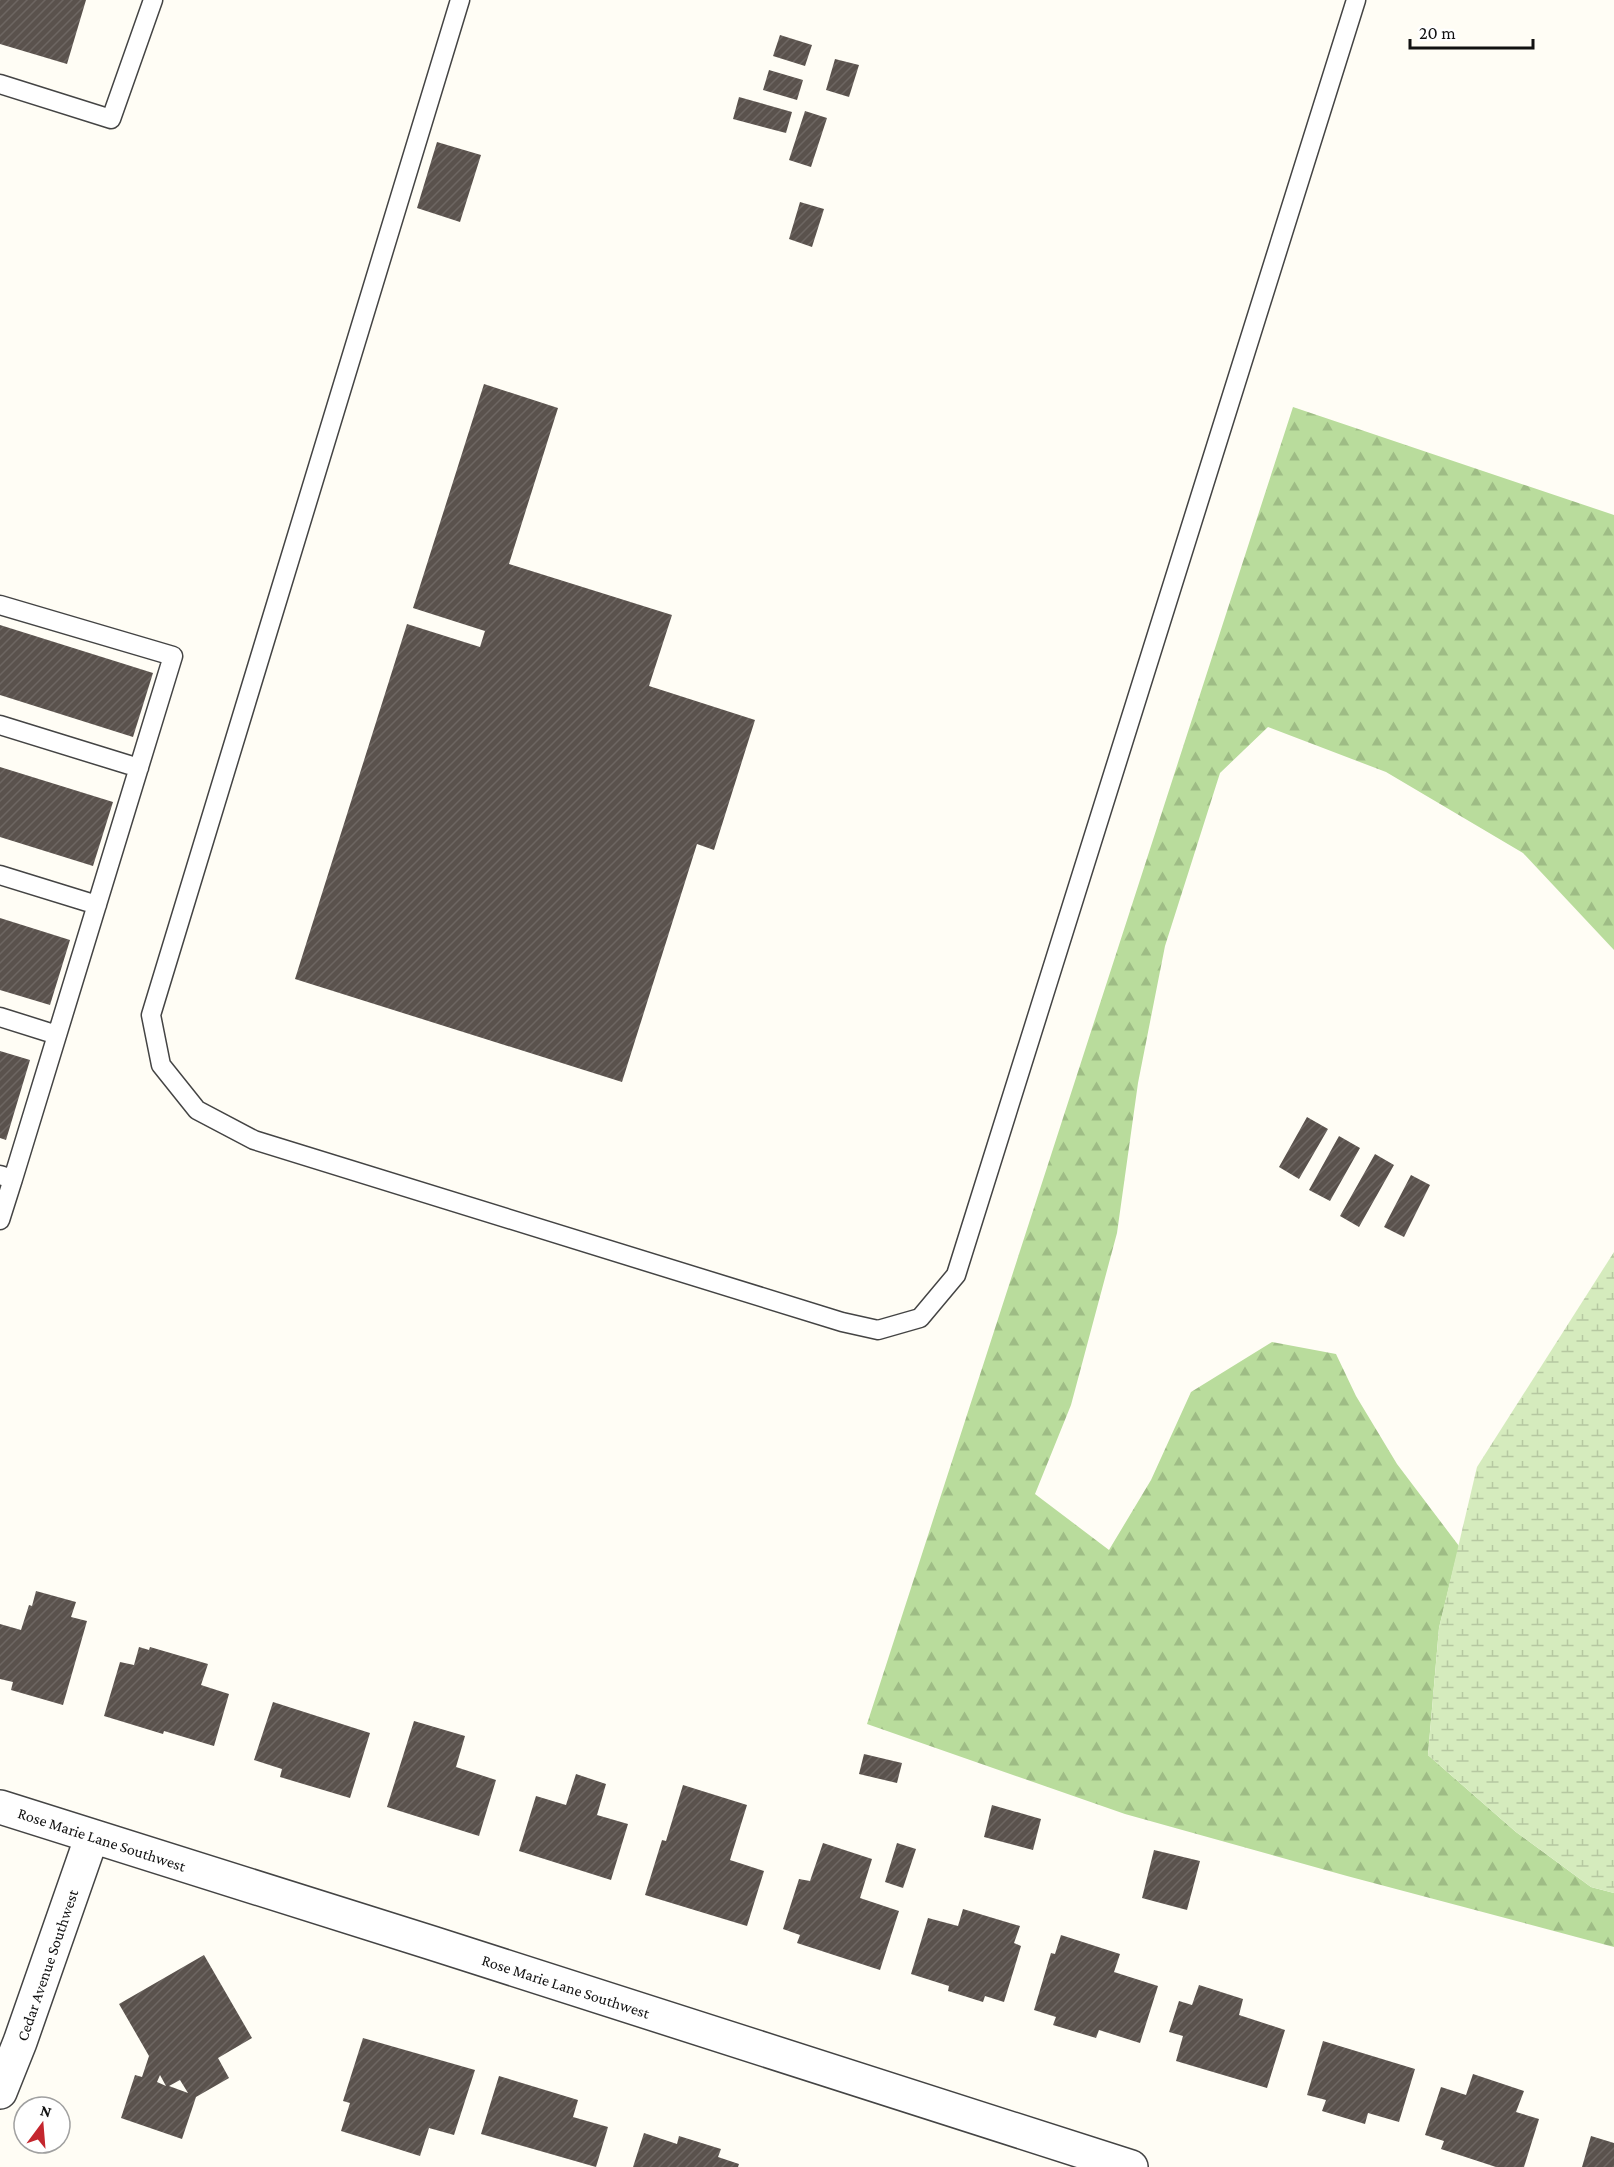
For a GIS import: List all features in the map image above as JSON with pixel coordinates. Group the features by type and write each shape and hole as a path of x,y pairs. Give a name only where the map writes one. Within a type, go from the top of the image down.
{"street":[{"name":"Rose Marie Lane Southwest","path":"0,1807 1131,2167"},
{"name":"Cedar Avenue Southwest","path":"0,2092 20,2042 92,1836"}],"lane":[{"path":"0,84 111,118 153,0"},
{"path":"460,0 151,1015 160,1065 197,1110 254,1140 842,1322 878,1330 920,1318 956,1275 1356,0"},
{"path":"0,605 173,656 57,1035 6,1177 0,1220"},
{"path":"0,725 139,768"},
{"path":"0,876 97,905"},
{"path":"0,1017 57,1035"}],"green space":[{"path":"1293,407 1614,515 1614,950 1523,853 1386,772 1268,727 1220,773 1165,946 1138,1083 1117,1233 1071,1405 1035,1494 1109,1550 1151,1480 1191,1392 1272,1342 1336,1354 1356,1396 1397,1464 1459,1546 1439,1628 1428,1755 1516,1832 1591,1887 1614,1893 1614,1947 1125,1814 867,1724"},
{"path":"1614,1252 1614,1893 1591,1887 1516,1832 1428,1755 1439,1628 1477,1467"}],"building":[{"path":"0,0 86,0 67,64 0,44"},
{"path":"780,35 812,45 805,66 773,56"},
{"path":"835,59 859,65 849,97 826,90"},
{"path":"769,70 803,80 797,100 763,90"},
{"path":"739,97 792,112 786,133 733,119"},
{"path":"805,111 827,118 811,167 789,160"},
{"path":"437,142 481,155 460,222 417,208"},
{"path":"800,202 824,209 812,247 789,239"},
{"path":"484,384 558,408 509,564 672,615 649,686 755,720 714,850 697,844 622,1082 295,979 407,624 480,647 485,631 413,608"},
{"path":"0,625 153,673 133,737 0,695"},
{"path":"0,767 113,802 93,866 0,837"},
{"path":"0,918 70,940 50,1005 0,990"},
{"path":"0,1051 30,1060 6,1140 0,1138"},
{"path":"1307,1117 1328,1129 1299,1179 1279,1167"},
{"path":"1339,1136 1360,1148 1330,1201 1309,1190"},
{"path":"1375,1154 1394,1165 1359,1227 1340,1216"},
{"path":"1411,1175 1430,1185 1404,1237 1384,1227"},
{"path":"36,1591 76,1602 71,1617 87,1621 63,1705 11,1690 13,1682 0,1679 0,1624 21,1630"},
{"path":"139,1647 149,1650 150,1647 208,1664 201,1685 229,1694 214,1746 164,1731 163,1734 104,1716 120,1662 134,1665"},
{"path":"273,1702 370,1733 350,1798 280,1777 282,1769 254,1760"},
{"path":"414,1721 465,1736 456,1767 496,1780 479,1836 387,1807"},
{"path":"864,1754 902,1763 897,1783 859,1774"},
{"path":"576,1774 606,1784 597,1815 628,1824 611,1880 519,1851 536,1796 566,1805"},
{"path":"683,1785 747,1805 730,1860 764,1871 747,1926 645,1895 662,1840 666,1841"},
{"path":"992,1805 1041,1819 1033,1850 984,1837"},
{"path":"823,1843 872,1859 860,1898 899,1911 880,1970 797,1943 800,1935 783,1929 799,1879 810,1881"},
{"path":"897,1843 916,1849 903,1888 885,1882"},
{"path":"1154,1850 1200,1861 1187,1910 1142,1898"},
{"path":"963,1909 1020,1926 1014,1943 1021,1946 1004,2002 985,1996 983,2002 948,1991 949,1986 911,1974 928,1918 958,1926"},
{"path":"1061,1935 1120,1954 1114,1972 1158,1986 1140,2043 1099,2030 1096,2038 1053,2025 1056,2017 1034,2010 1051,1953 1055,1954"},
{"path":"204,1955 252,2038 218,2058 229,2078 196,2097 182,2139 121,2118 135,2075 142,2077 149,2056 119,2004","holes":["160,2075 166,2086 157,2082","180,2080 188,2093 169,2086"]},
{"path":"1199,1985 1243,1999 1239,2015 1285,2030 1267,2088 1176,2061 1183,2036 1169,2032 1179,2001 1192,2005"},
{"path":"363,2038 475,2070 454,2135 429,2128 420,2156 341,2131 350,2103 343,2101"},
{"path":"1323,2041 1415,2069 1399,2122 1368,2113 1365,2124 1322,2111 1326,2100 1307,2095"},
{"path":"1473,2074 1524,2091 1516,2112 1539,2119 1524,2167 1496,2167 1441,2149 1444,2141 1425,2135 1441,2087 1466,2095"},
{"path":"499,2076 578,2100 573,2117 608,2127 596,2167 481,2134"},
{"path":"644,2133 677,2144 679,2136 721,2149 718,2157 739,2164 738,2167 633,2167"},
{"path":"1591,2136 1614,2143 1614,2167 1582,2167"}]}
